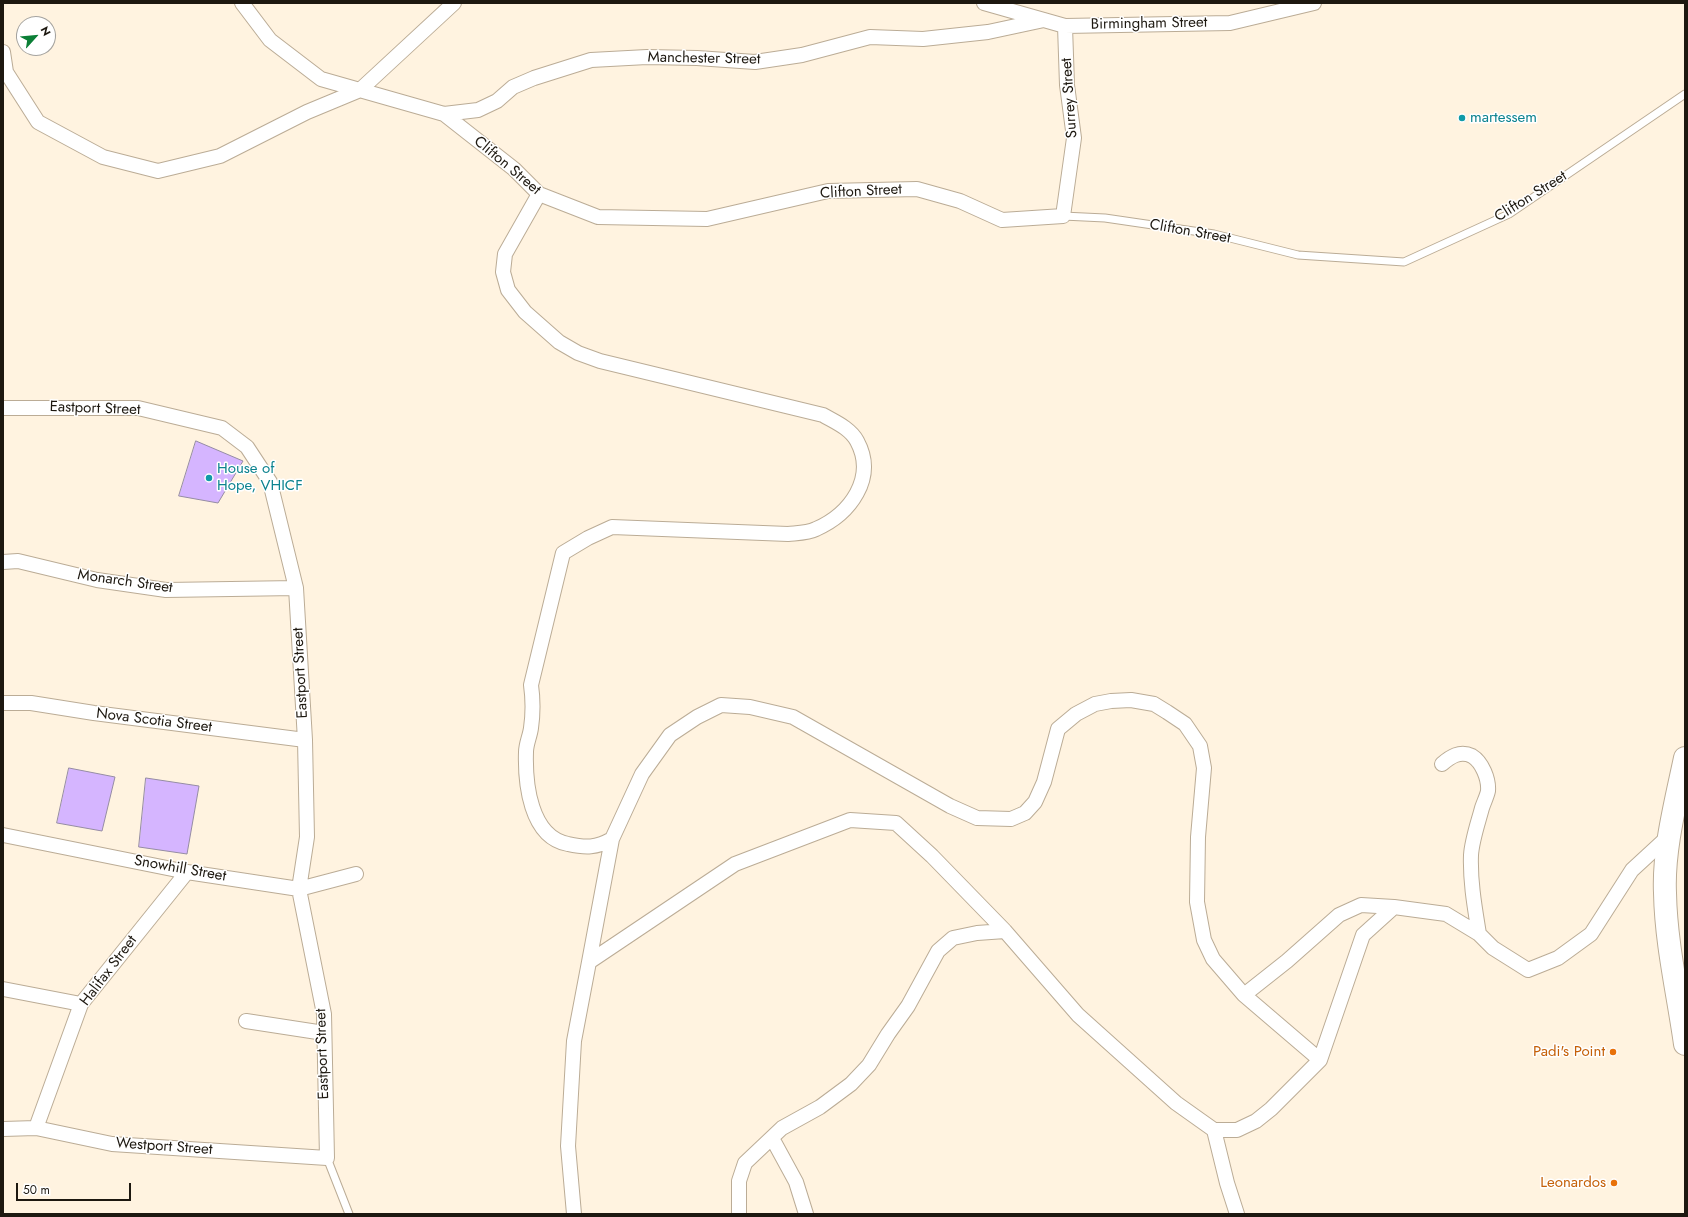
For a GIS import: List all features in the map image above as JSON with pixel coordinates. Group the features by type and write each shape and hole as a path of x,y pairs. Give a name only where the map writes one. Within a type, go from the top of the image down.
{"main road":[{"path":"1685,758 1670,835 1665,893 1670,942 1685,1044"}],"street":[{"name":"Clifton Street","path":"242,3 270,40 321,79 444,114 514,169 539,194 598,217 707,219 828,191 917,189 960,201 1002,220 1063,216"},
{"path":"3,52 4,72 38,122 103,157 158,171 220,156 307,112 360,90 454,3"},
{"name":"Birmingham Street","path":"984,3 1065,26 1230,23 1314,3"},
{"name":"Manchester Street","path":"444,114 478,110 497,101 513,87 534,78 591,60 690,58 755,62 802,55 870,37 923,40 988,32 1044,20"},
{"name":"Surrey Street","path":"1063,216 1074,138 1067,85 1065,26"},
{"path":"539,194 505,254 503,272 508,290 525,312 559,342 578,353 600,361 823,415 842,425 856,440 864,459 863,482 854,498 839,516 815,530 788,534 612,527 588,538 563,553 531,685 533,698 531,728 526,749 526,776 532,808 542,828 558,842 585,848 602,844 612,839"},
{"name":"Eastport Street","path":"3,408 138,408 222,428 247,447 270,482 296,588 305,740 307,837 299,889 324,1014 328,1158"},
{"name":"Monarch Street","path":"3,562 18,561 97,580 166,590 296,588"},
{"path":"574,1214 568,1146 574,1041 612,839 642,774 670,735 697,717 721,705 750,707 794,717 950,806 977,818 1011,819 1025,813 1035,802 1044,782 1058,729 1076,714 1095,704 1112,701 1130,700 1154,704 1185,724 1200,746 1204,768 1198,837 1197,902 1204,940 1213,959 1244,995 1320,1060"},
{"name":"Nova Scotia Street","path":"3,703 31,703 94,713 305,740"},
{"path":"1442,764 1457,754 1472,756 1484,770 1487,780 1488,791 1476,827 1471,855 1472,884 1479,934"},
{"path":"589,962 735,864 850,820 896,823 932,856 1005,930 1078,1016 1176,1103 1214,1130 1237,1130 1256,1121 1271,1109 1320,1060 1363,934 1394,907"},
{"name":"Snowhill Street","path":"3,835 187,872 299,889 356,874"},
{"path":"1244,995 1287,961 1339,915 1361,904 1446,914 1479,934 1493,948 1528,970 1558,958 1591,934 1632,870 1670,835"},
{"name":"Halifax Street","path":"36,1128 81,1004 187,872"},
{"path":"739,1214 739,1181 745,1162 782,1128 820,1107 851,1084 869,1065 888,1034 908,1006 938,951 953,938 977,933 1005,930"},
{"path":"3,989 81,1004"},
{"path":"246,1021 324,1033"},
{"name":"Westport Street","path":"3,1129 36,1128 112,1144 328,1158"},
{"path":"1214,1130 1227,1183 1236,1206 1237,1214"},
{"path":"772,1138 796,1182 806,1214"}],"lane":[{"name":"Clifton Street","path":"1063,216 1105,218 1214,234 1298,256 1404,262 1509,214 1685,94"},
{"path":"328,1158 349,1214"}],"building":[{"name":"House of Hope, VHICF","path":"196,441 243,461 218,503 179,496"},
{"path":"69,768 115,777 102,831 57,823"},
{"path":"146,778 199,786 187,854 139,847"}],"place":[{"name":"martessem","path":"1462,118"},
{"name":"House of Hope, VHICF","path":"209,478"},
{"name":"Padi's Point","path":"1613,1052"},
{"name":"Leonardos","path":"1614,1183"}]}
